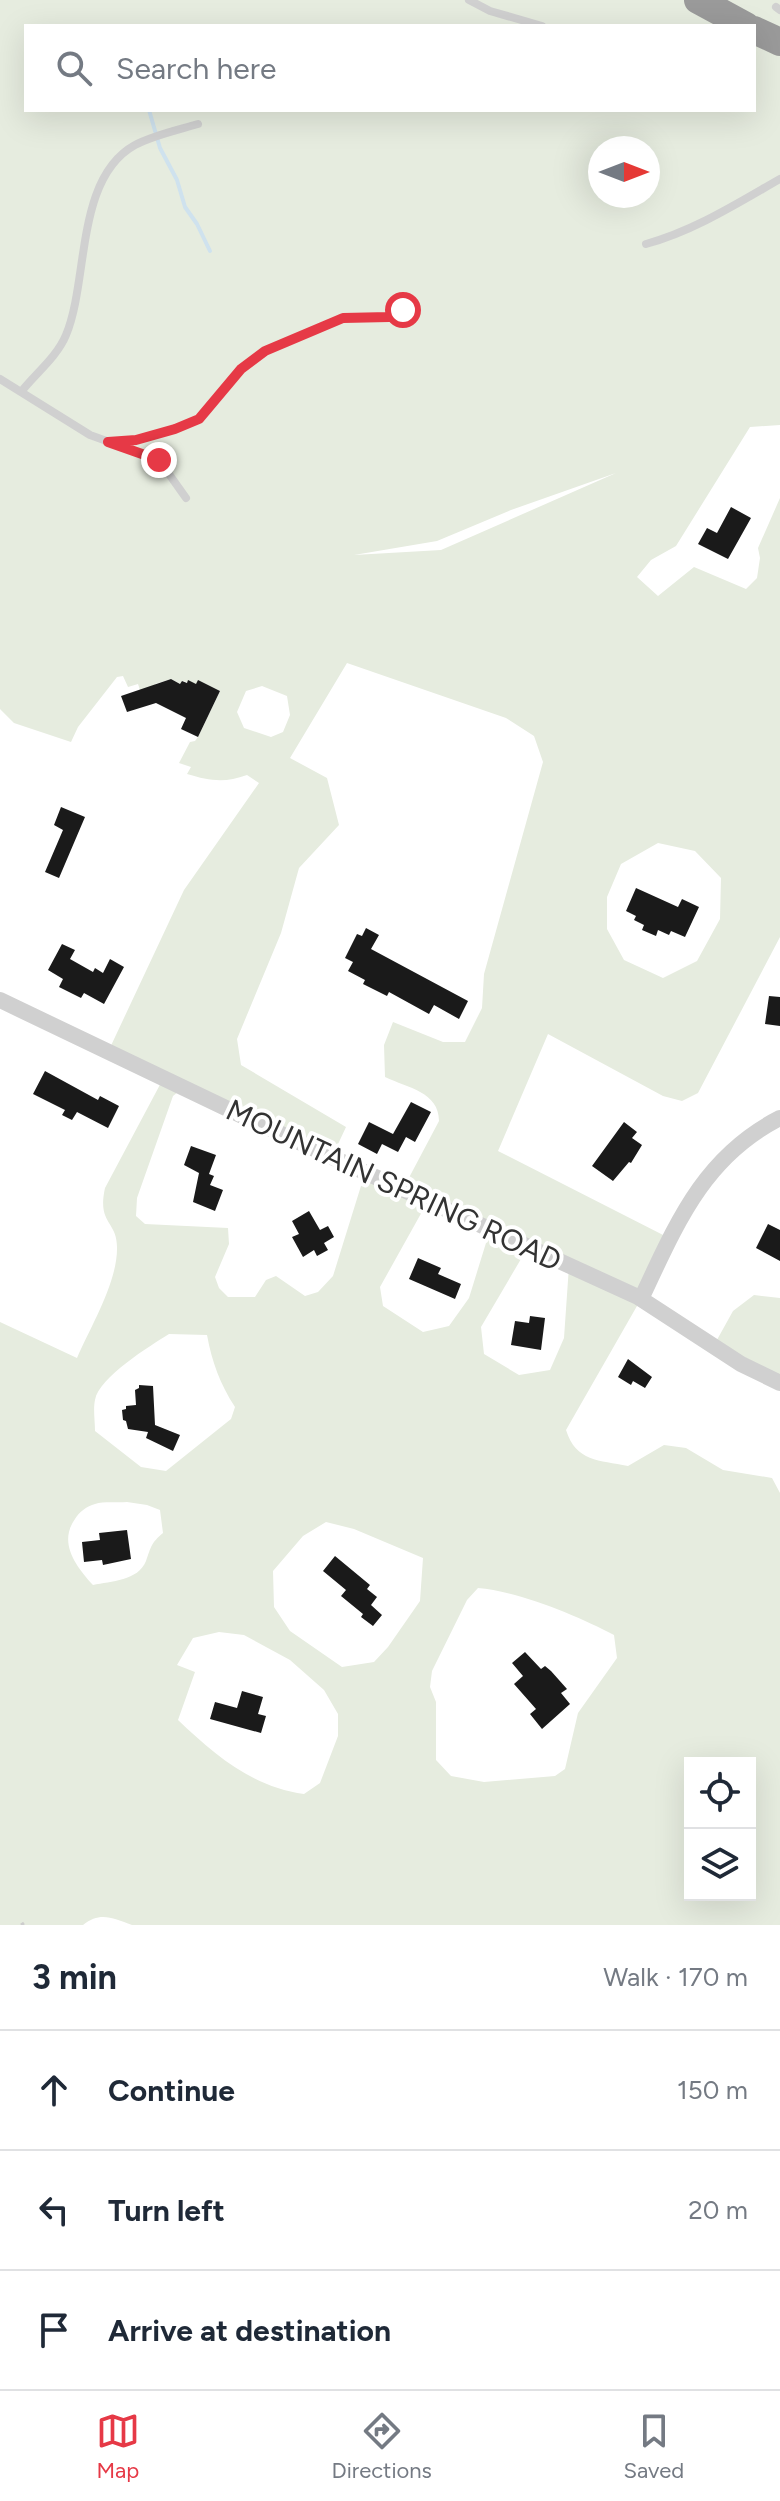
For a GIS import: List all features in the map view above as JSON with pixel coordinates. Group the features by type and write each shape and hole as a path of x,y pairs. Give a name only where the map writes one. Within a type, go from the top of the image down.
{"highway":[{"path":"698,0 742,24"},
{"path":"756,31 780,42"}],"street":[{"name":"MOUNTAIN SPRING ROAD","path":"0,1000 268,1128 641,1299 741,1364 780,1383"},
{"path":"641,1299 676,1223 700,1184 723,1158 780,1118"}],"lane":[{"path":"469,0 490,11 535,24"},
{"path":"21,392 65,339 74,310 89,222 101,185 124,153 135,145 198,124"},
{"path":"646,244 663,240 780,179"},
{"path":"108,442 136,440 199,419 241,369 265,351 343,318 389,317 411,305"},
{"path":"0,379 61,418 108,442 159,460 186,498"}],"shaded area":[{"path":"0,0 780,0 780,425 750,427 676,546 651,560 637,577 658,596 694,567 746,589 757,578 758,548 780,498 780,937 698,1093 682,1101 663,1096 548,1034 498,1151 669,1238 641,1299 566,1430 576,1448 590,1458 628,1466 664,1445 686,1448 723,1470 772,1478 780,1493 780,1925 132,1925 101,1917 83,1925 0,1925 0,1322 77,1358 103,1303 116,1260 116,1238 105,1216 105,1188 163,1079 108,1052 184,890 259,783 247,775 210,780 187,774 191,767 179,763 190,742 198,737 220,691 199,681 196,684 182,681 180,684 171,679 155,684 157,693 140,690 138,684 128,687 123,676 117,677 78,727 71,742 14,723 0,709","holes":["616,473 441,550 354,555 437,541 511,510","347,663 506,718 534,736 543,762 484,974 482,1008 465,1042 443,1042 393,1022 384,1045 385,1077 421,1092 438,1111 439,1121 403,1189 365,1173 333,1276 318,1292 305,1296 276,1276 266,1280 255,1297 228,1297 219,1288 215,1277 229,1244 228,1228 145,1224 136,1216 137,1198 173,1096 178,1092 332,1157 346,1127 241,1065 237,1039 281,933 299,868 339,825 327,778 290,758","262,686 287,696 290,715 283,732 271,737 244,728 237,712 246,691","658,843 695,851 721,878 720,919 697,961 663,978 624,960 607,929 607,897 621,864","428,1201 490,1230 469,1298 449,1326 423,1332 383,1306 380,1287","528,1247 569,1266 564,1338 550,1370 519,1375 484,1354 481,1327","169,1334 207,1335 217,1372 235,1407 231,1419 166,1471 141,1467 95,1431 94,1404 99,1391 115,1372","99,1503 147,1505 160,1510 163,1533 150,1549 142,1568 123,1579 93,1585 71,1554 68,1537 77,1516","326,1522 354,1529 423,1558 420,1601 374,1662 342,1667 290,1631 274,1607 273,1571 303,1536","478,1588 511,1594 584,1620 614,1635 617,1658 578,1713 565,1769 555,1776 484,1782 451,1776 436,1760 436,1702 430,1687 432,1671 467,1600","219,1632 244,1635 290,1660 324,1690 338,1714 338,1736 320,1783 304,1794 251,1777 220,1757 178,1720 195,1672 177,1665 193,1638"]},
{"path":"754,1295 780,1298 780,1383 713,1347 733,1311"}],"building":[{"path":"731,507 751,518 728,559 698,544 707,528 717,533"},
{"path":"171,679 180,684 188,680 196,684 198,680 220,691 198,737 181,729 186,718 156,703 127,712 121,696"},
{"path":"61,807 85,817 59,878 45,872 63,830 54,825"},
{"path":"636,888 678,907 682,899 699,907 685,937 658,930 656,936 642,930 644,925 626,911"},
{"path":"366,928 379,935 371,949 468,1001 459,1019 434,1005 429,1014 389,992 387,996 363,984 365,980 348,971 353,962 345,958 357,934 362,936"},
{"path":"62,944 75,950 70,959 93,972 95,968 103,973 110,959 124,967 104,1004 84,993 81,998 59,987 63,979 48,970"},
{"path":"769,996 780,997 780,1026 765,1024"},
{"path":"45,1071 98,1100 100,1096 119,1106 108,1128 77,1112 72,1120 62,1115 65,1110 33,1094"},
{"path":"411,1102 431,1112 415,1142 406,1137 398,1152 382,1144 377,1154 358,1144 369,1122 393,1134"},
{"path":"624,1122 637,1132 632,1138 642,1145 631,1163 613,1181 592,1166"},
{"path":"191,1146 216,1155 209,1174 214,1176 210,1185 223,1190 215,1211 193,1202 199,1173 184,1165"},
{"path":"309,1211 320,1230 328,1226 334,1237 324,1243 328,1250 317,1256 314,1250 303,1257 292,1237 299,1234 292,1221"},
{"path":"768,1224 780,1230 780,1261 756,1248"},
{"path":"418,1258 441,1268 438,1274 461,1284 455,1299 409,1279"},
{"path":"530,1316 545,1318 541,1350 511,1345 515,1321 529,1323"},
{"path":"628,1359 652,1377 645,1388 633,1381 631,1385 618,1377"},
{"path":"139,1385 153,1386 155,1425 180,1435 173,1451 146,1438 148,1432 128,1429 123,1420 122,1410 126,1406 136,1405 135,1390"},
{"path":"127,1530 131,1559 103,1565 102,1560 84,1562 82,1542 100,1540 99,1533"},
{"path":"335,1556 370,1585 367,1589 377,1597 371,1605 382,1615 373,1626 341,1596 346,1590 323,1571"},
{"path":"525,1652 541,1669 545,1666 551,1671 567,1689 561,1693 570,1704 542,1729 530,1714 536,1709 514,1684 523,1676 512,1663"},
{"path":"242,1691 263,1697 258,1714 266,1716 261,1733 210,1719 215,1702 237,1708"}],"waterway":[{"path":"150,112 160,148 177,180 185,207 210,251"}],"route":[{"path":"159,460 108,442 136,440 199,419 241,369 265,351 343,318 389,317 403,310"}]}
